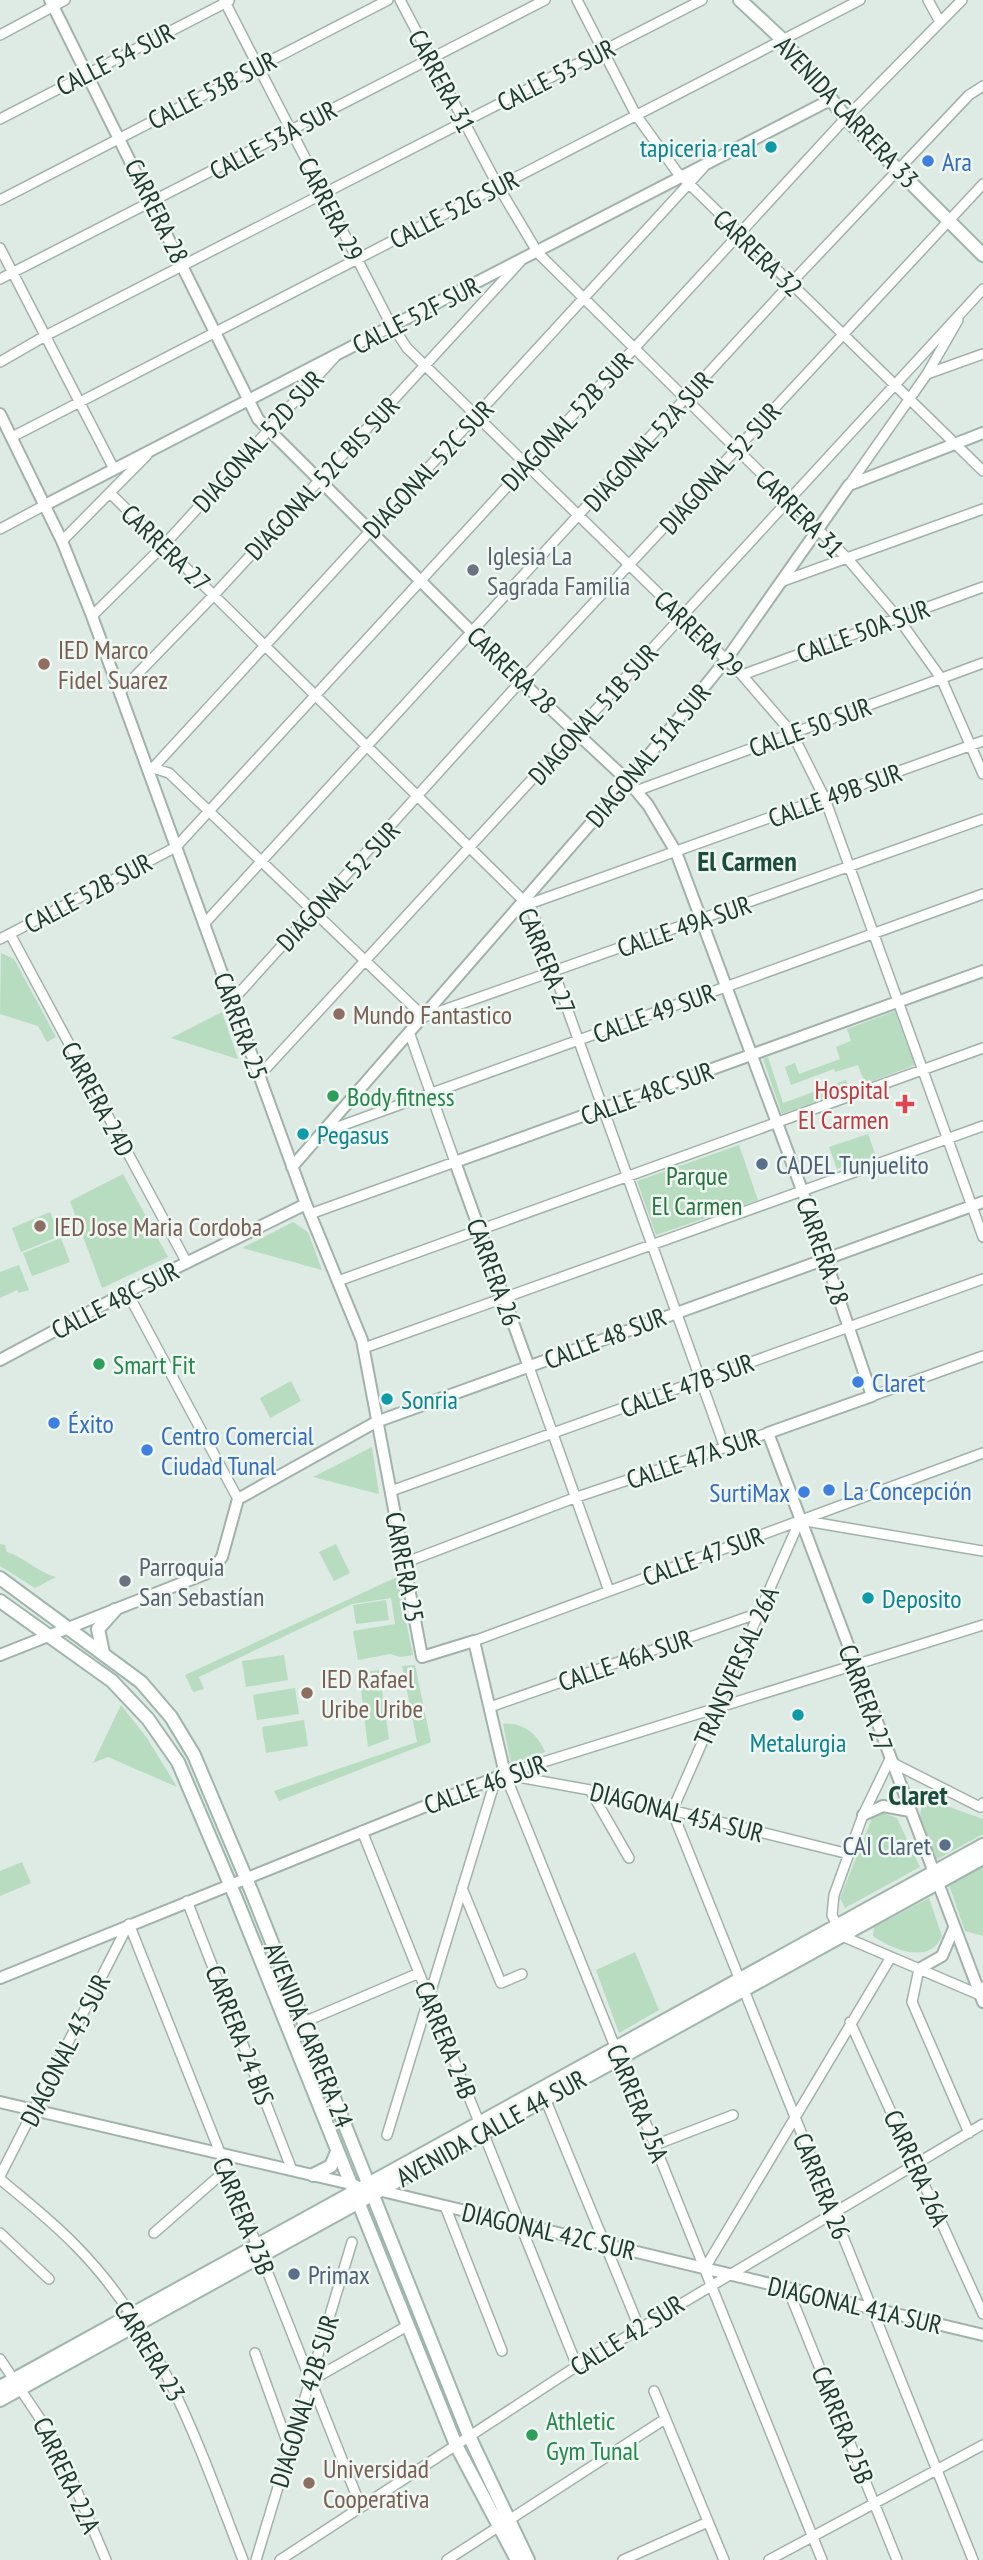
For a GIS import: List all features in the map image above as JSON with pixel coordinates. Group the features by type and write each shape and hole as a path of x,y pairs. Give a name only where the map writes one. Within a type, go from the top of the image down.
{"main road":[{"name":"AVENIDA CARRERA 33","path":"740,0 782,40 846,118 983,255"},
{"name":"AVENIDA CARRERA 24","path":"0,1578 104,1654 149,1691 183,1735 246,1877 304,2022 364,2190 407,2326 456,2445 528,2560"},
{"name":"AVENIDA CARRERA 24","path":"0,1601 112,1681 166,1742 184,1773 337,2152 364,2190 505,2523 517,2560"},
{"path":"104,1654 98,1629 115,1610"},
{"name":"AVENIDA CALLE 44 SUR","path":"0,2400 18,2383 935,1877 983,1844"},
{"name":"AVENIDA CALLE 44 SUR","path":"935,1877 983,1858"},
{"path":"313,2175 331,2166 337,2152"},
{"name":"AVENIDA CALLE 44 SUR","path":"0,2387 18,2383"}],"street":[{"path":"0,35 52,3 65,0"},
{"name":"CALLE 53B SUR","path":"0,200 388,0"},
{"name":"CARRERA 31","path":"400,0 498,186 538,253 847,558 898,618 941,678 983,774"},
{"name":"CALLE 53A SUR","path":"0,279 545,0"},
{"name":"CARRERA 32","path":"577,0 636,115 685,181 983,471"},
{"name":"CALLE 53 SUR","path":"0,362 45,336 702,0"},
{"path":"750,0 757,16"},
{"name":"CALLE 52G SUR","path":"12,437 860,0"},
{"path":"929,0 940,22"},
{"name":"DIAGONAL 52B SUR","path":"176,847 846,118 962,0"},
{"name":"CARRERA 29","path":"227,1 323,195 393,327 425,366 742,675 792,733 825,799 923,1070 978,1204 983,1237"},
{"name":"CALLE 54 SUR","path":"0,119 227,1"},
{"name":"CARRERA 28","path":"52,3 248,400 268,430 521,681 628,781 657,819 676,852 802,1190 872,1396"},
{"name":"DIAGONAL 52A SUR","path":"204,924 790,284 969,95 983,86"},
{"name":"CALLE 52F SUR","path":"0,529 248,400 685,181 705,166 832,99"},
{"name":"DIAGONAL 52C SUR","path":"151,770 584,300 685,181"},
{"name":"DIAGONAL 52 SUR","path":"232,1002 420,797 521,681 630,567 841,334 983,184"},
{"name":"CARRERA 27","path":"0,248 114,469"},
{"name":"DIAGONAL 52C BIS SUR","path":"120,692 214,595 520,262"},
{"name":"DIAGONAL 51B SUR","path":"259,1076 983,289"},
{"name":"DIAGONAL 51A SUR","path":"292,1167 527,902 726,660 927,374 962,312"},
{"path":"927,374 983,354"},
{"name":"DIAGONAL 52D SUR","path":"92,616 164,545 336,356"},
{"name":"CARRERA 25","path":"0,414 62,541 92,616 151,770 176,847 292,1167 365,1348 376,1422 422,1657"},
{"path":"849,485 983,433"},
{"path":"62,541 151,450"},
{"name":"CARRERA 27","path":"110,494 527,902 678,1310 725,1448"},
{"path":"783,581 983,509"},
{"name":"CALLE 50A SUR","path":"742,675 983,587"},
{"name":"CALLE 50 SUR","path":"636,791 983,663"},
{"name":"CALLE 49B SUR","path":"527,902 676,852 983,741"},
{"path":"164,757 169,773 424,1017"},
{"path":"151,770 169,773"},
{"name":"CALLE 49A SUR","path":"424,1017 983,819"},
{"name":"CALLE 52B SUR","path":"0,939 176,847"},
{"name":"CALLE 49 SUR","path":"324,1132 983,894"},
{"name":"CARRERA 24D","path":"10,934 187,1263"},
{"name":"CALLE 48C SUR","path":"0,1360 127,1292 308,1209 455,1162 983,971"},
{"name":"CARRERA 26","path":"409,1032 609,1591"},
{"path":"338,1281 983,1048"},
{"path":"365,1348 983,1126"},
{"name":"CALLE 48 SUR","path":"238,1499 376,1422 678,1310 978,1204"},
{"name":"CALLE 47B SUR","path":"390,1491 983,1279"},
{"path":"0,1655 206,1574 218,1566 238,1499 127,1292"},
{"name":"CALLE 47A SUR","path":"404,1563 574,1498 725,1448 983,1356"},
{"name":"CARRERA 27","path":"768,1433 889,1761 982,1994"},
{"name":"CALLE 47 SUR","path":"422,1657 474,1641 983,1453"},
{"path":"800,1520 983,1551"},
{"name":"TRANSVERSAL 26A","path":"672,1811 800,1520"},
{"name":"CALLE 46A SUR","path":"490,1707 759,1613"},
{"name":"CALLE 46 SUR","path":"0,1978 500,1776 855,1668 983,1625"},
{"name":"CARRERA 25A","path":"474,1641 490,1707 500,1776 618,2052 822,2560"},
{"path":"982,1805 889,1761 863,1815 832,1903 839,1930 891,1957 982,1994"},
{"path":"387,2135 500,1776"},
{"name":"DIAGONAL 45A SUR","path":"500,1776 590,1790 849,1854"},
{"path":"590,1790 629,1858"},
{"path":"863,1815 883,1806 909,1811"},
{"name":"CARRERA 26","path":"672,1811 973,2560"},
{"name":"CARRERA 24B","path":"362,1831 577,2366"},
{"path":"463,1888 501,1983 522,1974"},
{"name":"CARRERA 24 BIS","path":"187,1901 292,2170"},
{"name":"DIAGONAL 43 SUR","path":"0,2178 129,1924"},
{"name":"CARRERA 23B","path":"129,1924 361,2507"},
{"path":"954,1927 942,1956 919,1969 912,2003 969,2133"},
{"path":"705,2268 891,1957"},
{"path":"304,2022 419,1973"},
{"name":"CARRERA 26A","path":"850,2022 983,2314"},
{"path":"543,2094 639,2328"},
{"name":"DIAGONAL 42C SUR","path":"0,2102 219,2152 364,2190 445,2206 728,2273"},
{"path":"655,2144 733,2115"},
{"name":"CALLE 42 SUR","path":"280,2560 577,2366 711,2283 983,2124"},
{"path":"154,2233 226,2170"},
{"name":"CARRERA 23","path":"0,2178 77,2247 134,2320 186,2411 243,2560"},
{"path":"445,2206 502,2351"},
{"path":"0,2233 49,2279"},
{"name":"DIAGONAL 42B SUR","path":"256,2560 352,2242"},
{"name":"DIAGONAL 41A SUR","path":"728,2273 983,2335"},
{"name":"CARRERA 25B","path":"788,2289 897,2560"},
{"path":"310,2381 407,2326"},
{"path":"255,2353 290,2448"},
{"name":"CARRERA 22A","path":"0,2359 18,2383 67,2463 106,2560"},
{"path":"654,2391 724,2560"},
{"path":"447,2560 666,2419"},
{"path":"769,2560 983,2445"},
{"path":"623,2560 708,2522"}],"green space":[{"path":"1,953 14,959 56,1037 47,1042 38,1026 0,1014"},
{"path":"895,1011 915,1065 865,1084 858,1065 835,1072 834,1069 791,1085 785,1067 795,1063 799,1074 840,1059 836,1047 851,1041 847,1029"},
{"path":"222,1012 238,1059 171,1038"},
{"path":"768,1057 783,1103 846,1080 850,1090 782,1114 763,1059"},
{"path":"868,1134 876,1156 837,1169 829,1147"},
{"name":"Parque El Carmen","path":"739,1145 758,1200 656,1235 637,1181"},
{"path":"123,1174 168,1257 102,1288 70,1201"},
{"path":"50,1212 60,1236 21,1252 12,1228"},
{"path":"293,1222 308,1232 322,1270 242,1248"},
{"path":"61,1238 70,1262 32,1276 23,1253"},
{"path":"19,1265 29,1290 19,1293 17,1290 0,1298 0,1272"},
{"path":"291,1381 301,1401 270,1418 260,1398"},
{"path":"372,1447 379,1494 313,1477"},
{"path":"0,1544 5,1545 7,1552 56,1577 35,1588 0,1566"},
{"path":"336,1544 350,1573 334,1581 319,1552"},
{"path":"397,1577 413,1655 401,1657 390,1654 358,1660 353,1631 395,1624 391,1598 352,1604 199,1677 204,1689 193,1692 185,1675"},
{"path":"386,1600 389,1620 356,1624 353,1605"},
{"path":"284,1655 288,1680 246,1687 242,1661"},
{"path":"415,1665 431,1742 279,1801 274,1791 417,1742 402,1666"},
{"path":"379,1670 389,1739 368,1747 359,1673"},
{"path":"295,1688 299,1714 257,1720 253,1695"},
{"path":"121,1705 147,1738 177,1787 108,1757 93,1763"},
{"path":"304,1720 308,1746 266,1753 262,1727"},
{"path":"503,1724 517,1725 529,1730 545,1752 511,1764"},
{"path":"933,1801 983,1819 983,1834 936,1860 920,1819 923,1805"},
{"path":"883,1813 897,1818 920,1867 845,1908 840,1898 872,1818"},
{"path":"22,1862 31,1883 0,1896 0,1871"},
{"path":"983,1865 983,1936 965,1931 949,1885"},
{"path":"929,1898 942,1936 929,1950 900,1950 873,1936 874,1927"},
{"path":"635,1952 659,2010 619,2033 596,1970"},
{"path":"376,2217 455,2413 449,2416 369,2220"}],"place":[{"name":"tapiceria real","path":"771,147"},
{"name":"Ara","path":"928,161"},
{"name":"Iglesia La Sagrada Familia","path":"473,570"},
{"name":"IED Marco Fidel Suarez","path":"44,664"},
{"name":"Mundo Fantastico","path":"339,1014"},
{"name":"Body fitness","path":"333,1096"},
{"name":"Hospital El Carmen","path":"905,1104"},
{"name":"Pegasus","path":"303,1134"},
{"name":"CADEL Tunjuelito","path":"762,1164"},
{"name":"IED Jose Maria Cordoba","path":"40,1226"},
{"name":"Smart Fit","path":"99,1364"},
{"name":"Claret","path":"858,1382"},
{"name":"Sonria","path":"387,1399"},
{"name":"Éxito","path":"54,1423"},
{"name":"Centro Comercial Ciudad Tunal","path":"147,1450"},
{"name":"La Concepción","path":"829,1490"},
{"name":"SurtiMax","path":"804,1492"},
{"name":"Parroquia San Sebastían","path":"125,1581"},
{"name":"Deposito","path":"868,1598"},
{"name":"IED Rafael Uribe Uribe","path":"307,1693"},
{"name":"Metalurgia","path":"798,1715"},
{"name":"CAI Claret","path":"945,1845"},
{"name":"Primax","path":"294,2274"},
{"name":"Athletic Gym Tunal","path":"532,2435"},
{"name":"Universidad Cooperativa","path":"309,2483"}],"district":[{"name":"El Carmen","path":"747,860"},
{"name":"Claret","path":"918,1794"}]}
